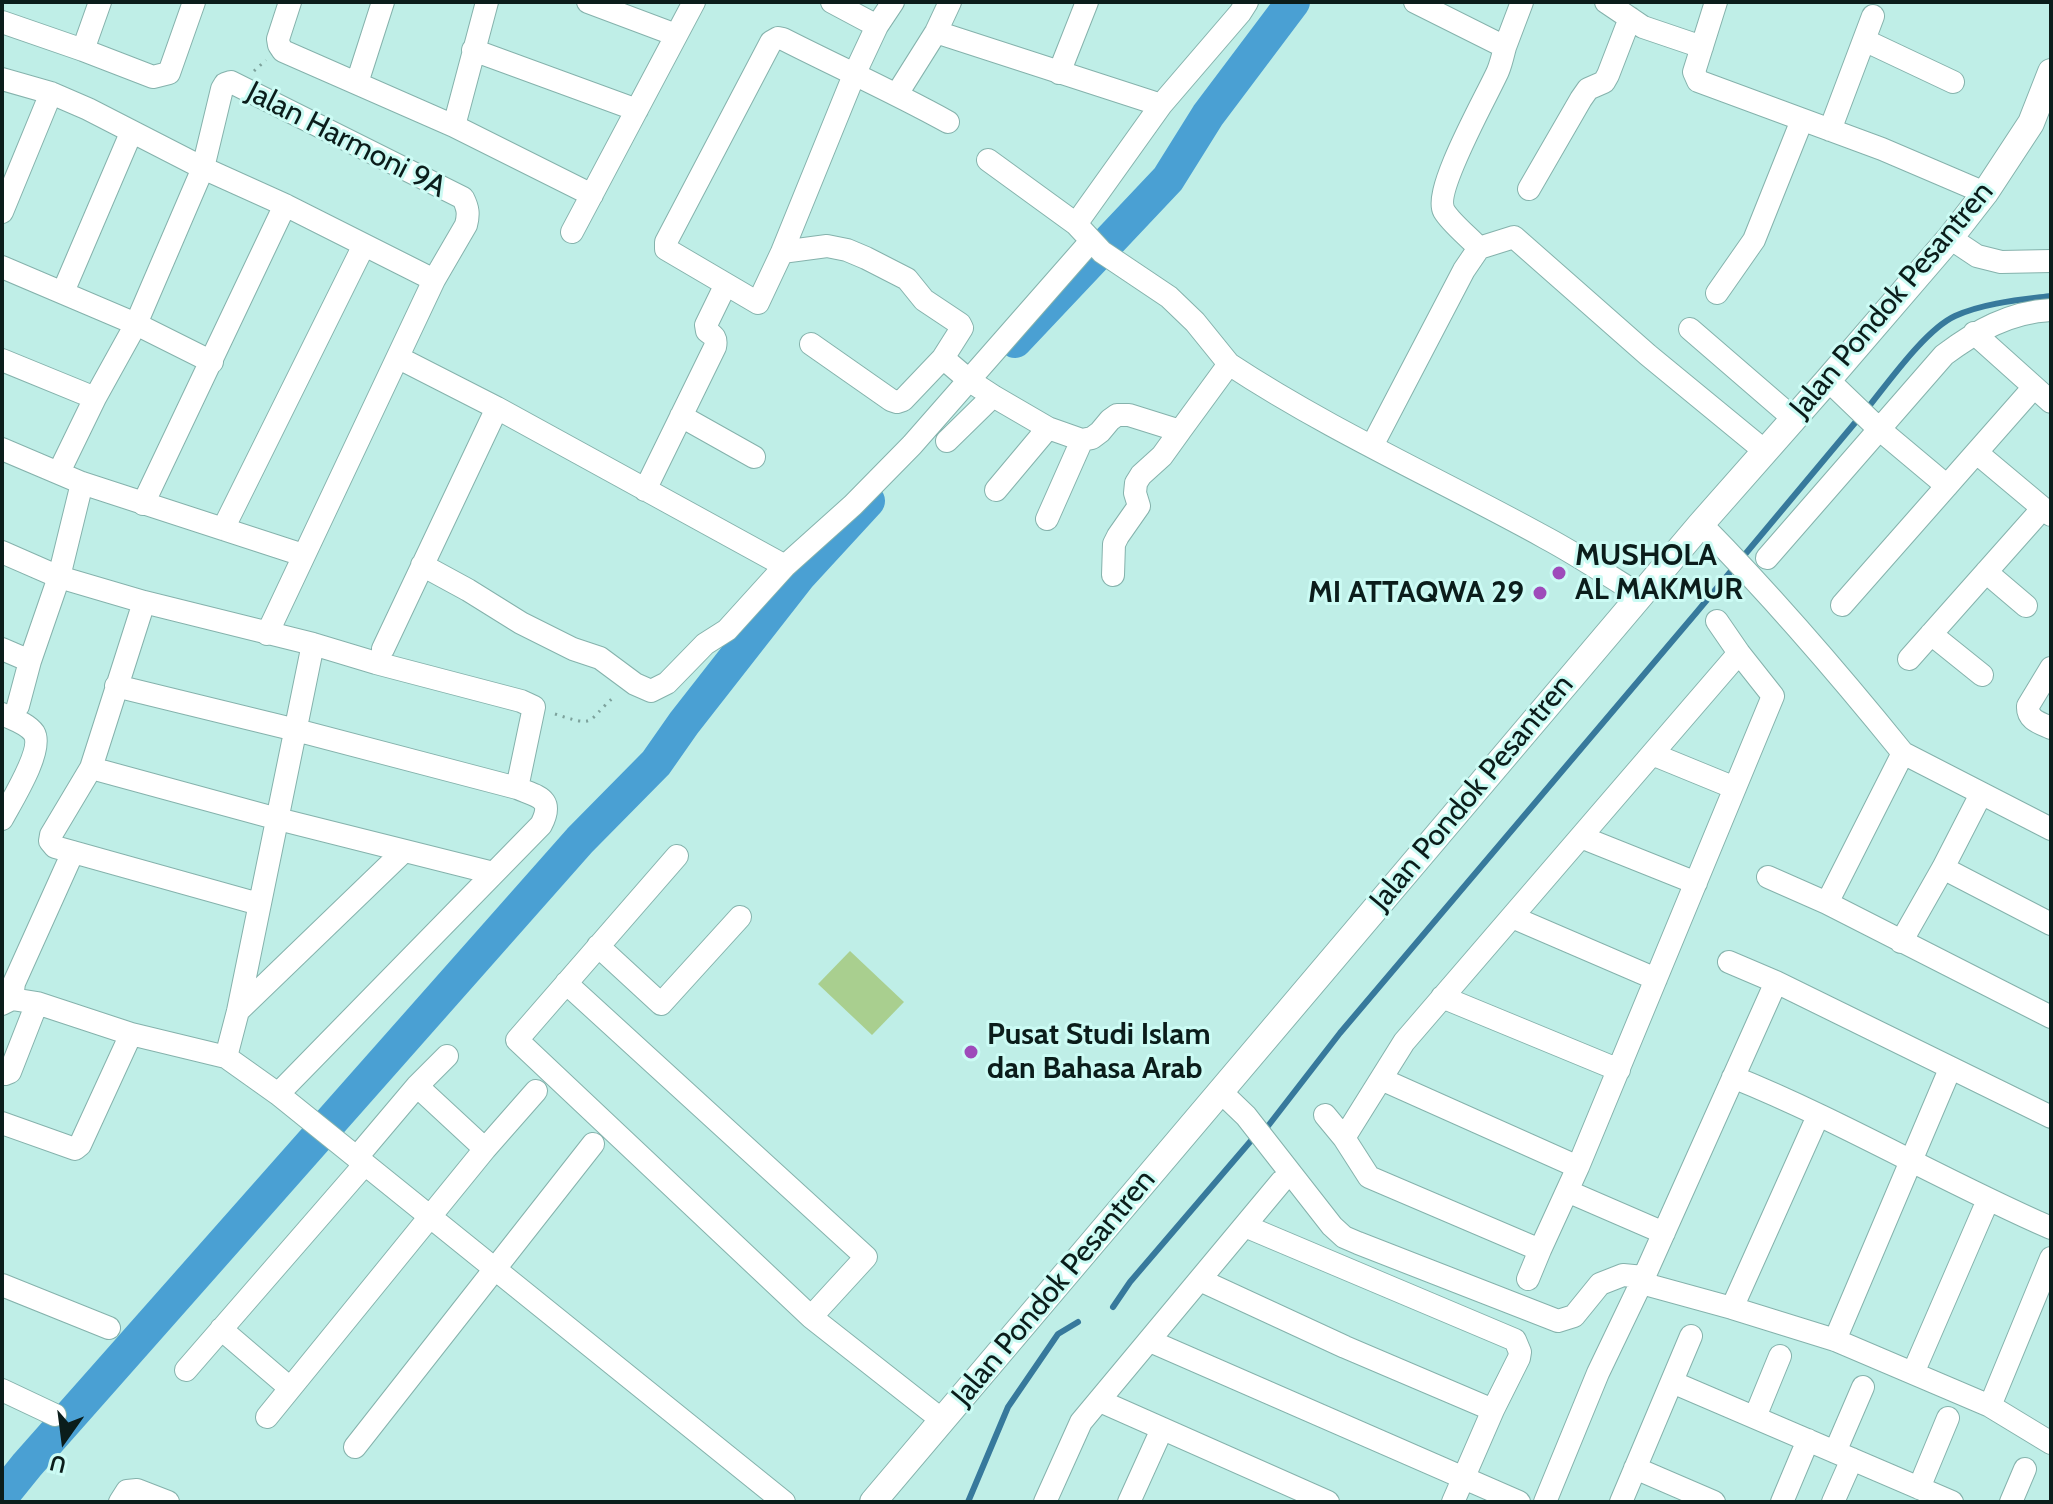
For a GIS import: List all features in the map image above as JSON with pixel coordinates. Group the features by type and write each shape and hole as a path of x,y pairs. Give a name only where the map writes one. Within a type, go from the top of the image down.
{"street":[{"path":"2,12 6,2"},
{"path":"83,50 100,2"},
{"path":"2,22 153,77 169,73 194,2"},
{"path":"290,2 278,39 283,51 454,126 592,195"},
{"path":"357,83 383,2"},
{"path":"454,126 487,2"},
{"path":"588,2 676,35"},
{"path":"572,232 694,2"},
{"path":"832,2 877,26"},
{"path":"893,2 877,26 854,75 758,303 725,286 668,251 665,246 771,42 778,38 783,39 854,75 897,94 948,122"},
{"path":"897,94 936,32 950,2"},
{"path":"1059,73 1087,2"},
{"path":"947,441 981,388 1091,241 1161,105 1247,2"},
{"path":"1415,2 1505,47"},
{"path":"1479,248 1445,211 1443,192 1461,146 1500,68 1522,2"},
{"path":"1716,2 1694,72 1698,81 1985,193"},
{"path":"1529,189 1581,99 1588,89 1604,82 1608,75 1620,8 1643,27 1702,47"},
{"path":"1830,130 1873,16"},
{"path":"936,32 1161,105"},
{"path":"1864,40 1953,82"},
{"path":"473,50 637,110"},
{"name":"Jalan Pondok Pesantren","path":"873,1502 1640,595 1950,238 1985,193 2031,123 2051,72"},
{"path":"2,79 51,93 97,113 131,133 285,205 434,280 267,634"},
{"name":"Jalan Harmoni 9A","path":"59,472 136,324 203,168 225,84 231,82 463,198 469,216 466,225 434,280"},
{"path":"2,212 51,93"},
{"path":"1717,293 1754,240 1802,120"},
{"path":"63,292 131,133"},
{"path":"988,160 1091,241 1169,297 1195,322 1229,364 1372,446 1549,539 1640,595"},
{"path":"143,504 285,205"},
{"path":"1372,446 1464,270 1479,248 1514,237 1648,355 1766,452"},
{"path":"1950,238 1977,256 2001,262 2051,261"},
{"path":"223,529 364,245"},
{"path":"782,252 827,246 866,258 907,279 924,300 962,328 943,358 903,400 897,402 811,344"},
{"path":"2,267 136,324 212,362"},
{"path":"645,490 715,347 714,336 706,325 725,286"},
{"path":"1767,558 1868,418 1974,333 2020,314 2051,310"},
{"path":"1690,329 1793,418"},
{"path":"1842,605 1977,453 2043,394 1974,333"},
{"path":"943,358 981,388 1048,428 1082,440 1092,438 1117,415 1129,415 1180,431"},
{"path":"401,359 497,408 785,566"},
{"path":"2,360 95,398"},
{"path":"1113,575 1114,544 1139,506 1136,483 1162,456 1229,364"},
{"path":"1828,380 1947,486"},
{"path":"422,565 521,623 573,649 600,658 645,690 654,691 667,683 705,644 727,630 785,566 981,388"},
{"path":"383,649 497,408"},
{"path":"681,416 754,457"},
{"path":"996,490 1048,428"},
{"path":"1047,519 1082,440"},
{"path":"2,449 82,483 303,555"},
{"path":"1909,659 1986,572 2047,512 1977,453"},
{"path":"2,819 35,755 37,743 34,733 10,710 59,577 82,483"},
{"path":"1701,524 1836,670 1903,753 2051,829"},
{"path":"2,552 59,577 144,602 521,701 534,707 517,788"},
{"path":"1986,572 2026,606"},
{"path":"144,602 91,768 50,841 55,847 259,904"},
{"path":"1528,1279 1619,1070 1735,788 1778,701 1717,621"},
{"path":"1931,634 1982,675"},
{"path":"226,1057 313,644"},
{"path":"2,649 30,661"},
{"path":"1344,1138 1404,1042 1739,653"},
{"path":"2051,668 2027,712 2032,719 2051,728"},
{"path":"116,686 517,788 544,800 547,806 541,825 278,1094"},
{"path":"1827,903 1903,753"},
{"path":"1652,754 1735,788"},
{"path":"91,768 493,873"},
{"path":"1901,942 1981,794"},
{"path":"1581,837 1696,883"},
{"path":"238,1011 404,851"},
{"path":"73,852 5,998 37,1003 131,1034 226,1057 326,1131 784,1502"},
{"path":"677,856 517,1040 811,1317 942,1420"},
{"path":"1943,868 2051,924"},
{"path":"1768,877 1827,903 2051,1017"},
{"path":"598,946 661,1004 740,917"},
{"path":"1512,917 1656,979"},
{"path":"1729,962 2051,1117"},
{"path":"1545,1502 1598,1373 1643,1280 1776,982"},
{"path":"566,983 866,1257 811,1317"},
{"path":"1442,997 1619,1070"},
{"path":"2,1072 10,1072 37,1003"},
{"path":"2,1123 75,1149 80,1145 131,1034"},
{"path":"186,1370 361,1160 417,1086 447,1056"},
{"path":"1835,1340 1950,1069"},
{"path":"1733,1077 2051,1228"},
{"path":"1381,1079 1578,1167"},
{"path":"417,1086 485,1149"},
{"path":"267,1417 429,1216 536,1091"},
{"path":"1220,1091 1246,1116 1332,1226 1344,1237 1358,1243 1558,1321 1574,1316 1600,1284 1623,1275 1643,1280 1835,1340 1990,1406 2051,1443"},
{"path":"1325,1115 1375,1181 1540,1250"},
{"path":"1732,1308 1818,1116"},
{"path":"355,1447 593,1144"},
{"path":"1045,1502 1081,1422 1281,1182"},
{"path":"1567,1191 1664,1233"},
{"path":"1913,1373 1988,1200"},
{"path":"1245,1226 1515,1340 1519,1358 1453,1502"},
{"path":"1990,1406 2051,1258"},
{"path":"1200,1280 1345,1347 1493,1410"},
{"path":"2,1285 109,1328"},
{"path":"221,1329 290,1388"},
{"path":"1621,1502 1691,1336"},
{"path":"1150,1341 1519,1502"},
{"path":"1755,1417 1780,1356"},
{"path":"1672,1382 1952,1502"},
{"path":"1833,1502 1863,1387"},
{"path":"2,1390 55,1415"},
{"path":"1100,1401 1328,1502"},
{"path":"1919,1488 1948,1418"},
{"path":"1136,1500 1162,1429"},
{"path":"1782,1502 1808,1440"},
{"path":"1635,1468 1714,1502"},
{"path":"2011,1502 2025,1469"},
{"path":"120,1502 127,1491 137,1490 168,1502"}],"path":[{"path":"231,82 253,73 279,45"},
{"path":"534,707 587,722 621,692 645,690"}],"green space":[{"path":"850,951 904,1002 872,1035 818,984"}],"waterway":[{"path":"1015,341 1168,179 1208,115 1293,2"},
{"path":"1866,410 1908,358 1943,323 1978,308 2051,296"},
{"path":"1268,1126 1340,1033 1859,418"},
{"path":"2,1496 580,840 656,763 799,576 868,501"},
{"path":"1113,1307 1130,1282 1255,1136"},
{"path":"968,1502 1008,1407 1058,1334 1078,1322"}],"place":[{"name":"MUSHOLA AL MAKMUR","path":"1559,573"},
{"name":"MI ATTAQWA 29","path":"1540,593"},
{"name":"Pusat Studi Islam dan Bahasa Arab","path":"971,1052"}]}
